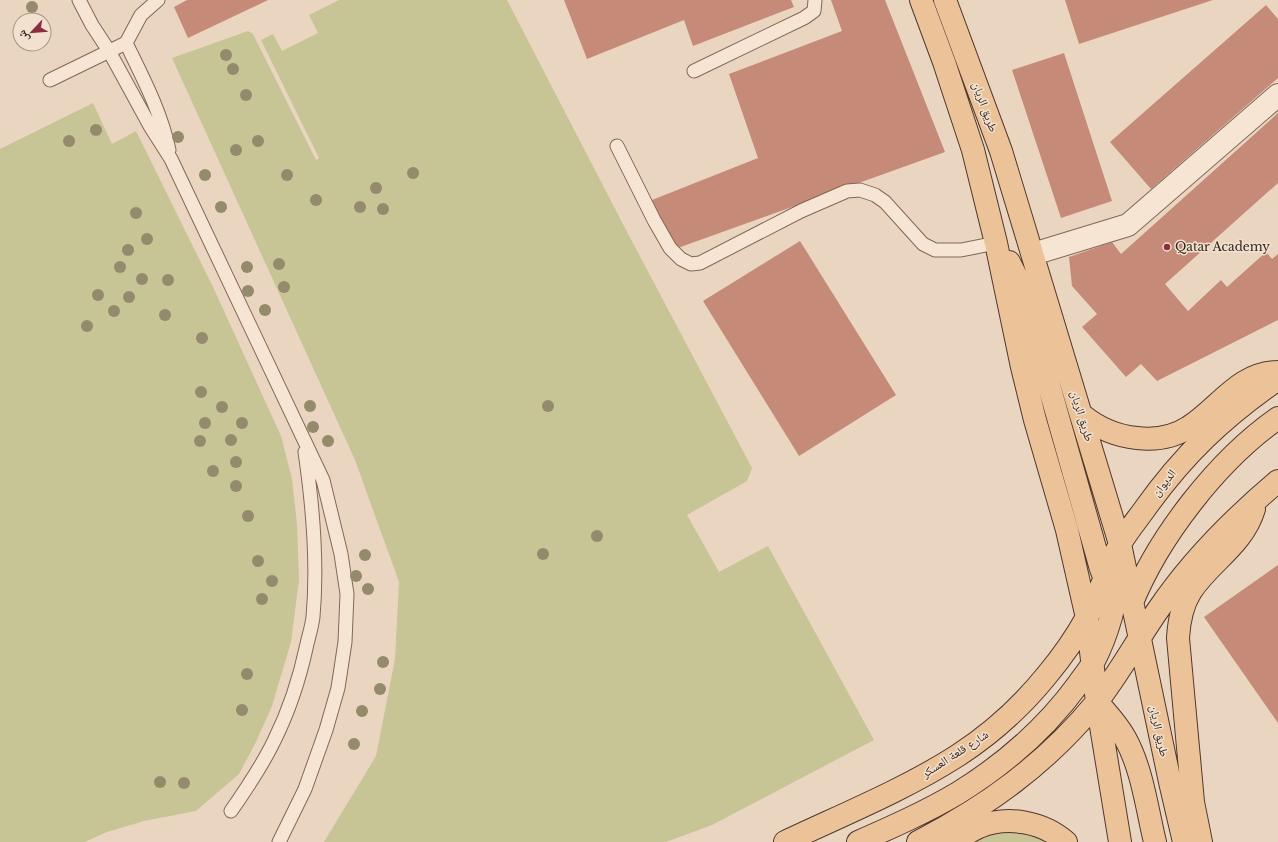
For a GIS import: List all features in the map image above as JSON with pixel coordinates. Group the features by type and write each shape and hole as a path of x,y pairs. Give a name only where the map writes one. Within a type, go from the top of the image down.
{"main road":[{"name":"طريق الريان","path":"945,0 1001,151 1120,544 1124,606 1140,638 1184,842"},
{"name":"طريق الريان","path":"923,5 973,150 996,243 1022,367 1035,420 1067,530 1087,618 1096,702 1120,842"},
{"path":"996,243 1012,267 1023,294 1105,579 1124,606"},
{"path":"1082,415 1102,429 1114,434 1140,439 1167,437 1179,433 1190,426 1243,382 1264,373 1278,372"},
{"name":"الديوان","path":"1087,618 1120,544 1156,493 1182,460 1237,409 1278,379"},
{"path":"858,842 930,808 986,775 1034,735 1055,714 1092,664 1106,632 1170,534 1199,494 1222,468 1247,444 1278,418"},
{"path":"918,842 982,806 1017,781 1065,738 1096,702 1158,610 1181,579 1229,525 1278,481"},
{"path":"1201,842 1191,786 1178,638 1179,626 1183,608 1191,592 1198,582 1243,533 1253,511 1256,500"},
{"path":"1096,702 1124,606"},
{"name":"شارع قلعة العسكر","path":"785,842 931,772 958,755 993,729 1028,696 1066,650 1087,618"},
{"path":"1028,696 1056,694 1070,695 1096,702 1110,717 1123,734 1133,754 1155,842"},
{"path":"952,842 980,827 1006,821 1019,821 1033,824 1060,836 1066,842"}],"street":[{"path":"923,5 945,0"},
{"path":"1033,254 1128,225 1278,95"}],"lane":[{"path":"79,0 150,126 171,159 323,480 342,554 347,594 345,642 338,688 326,730 305,789 279,842"},
{"path":"50,80 126,43 141,15 158,0"},
{"path":"694,71 804,18 814,11 815,0"},
{"path":"126,43 155,102 162,121 171,159"},
{"path":"617,146 654,220 670,248 680,258 691,264 700,264 802,211 847,191 860,190 875,195 885,202 923,244 935,250 961,250 996,243"},
{"path":"231,810 259,769 287,711 303,663 313,619 316,578 315,538 310,489 302,438"}],"shaded area":[{"path":"339,0 507,0 625,228 752,468 747,481 687,515 719,572 768,546 874,740 712,825 666,842 324,842 376,756 395,659 399,582 355,460 172,58 248,31 253,34 316,160 319,158 261,40 273,34 282,51 318,33 309,15"},
{"path":"93,103 112,144 136,131 213,287 281,436 292,479 297,524 299,580 291,642 272,706 256,742 239,774 196,811 144,821 107,832 85,842 0,842 0,149"},
{"path":"1019,830 1052,842 967,842 989,832"}],"building":[{"path":"187,0 268,0 188,38 174,7"},
{"path":"564,0 791,0 794,7 693,46 684,20 587,59"},
{"path":"831,0 885,0 945,152 675,249 652,200 758,158 729,74 842,31"},
{"path":"1065,0 1213,0 1079,44"},
{"path":"1266,5 1278,19 1278,78 1151,189 1110,142"},
{"path":"1064,53 1112,201 1061,218 1012,70"},
{"name":"Qatar Academy","path":"1278,113 1278,183 1165,284 1188,311 1221,280 1227,287 1266,252 1272,259 1278,254 1278,320 1157,381 1141,364 1126,377 1082,327 1097,314 1072,286 1069,257 1112,242 1121,254"},
{"path":"800,241 896,395 799,456 703,301"},
{"path":"1278,565 1278,723 1204,617"}],"place":[{"name":"Qatar Academy","path":"1167,247"}]}
